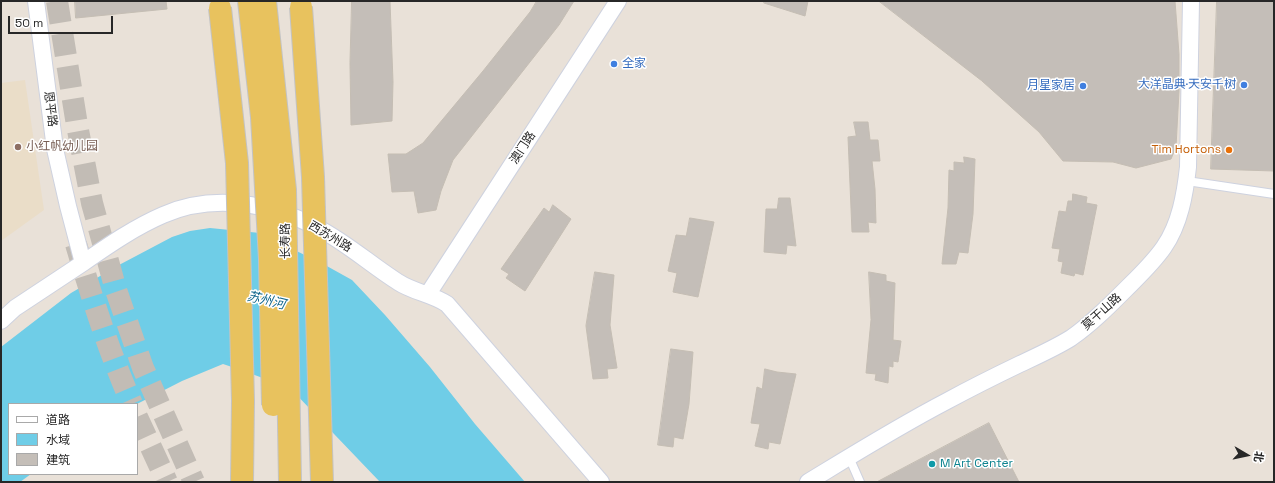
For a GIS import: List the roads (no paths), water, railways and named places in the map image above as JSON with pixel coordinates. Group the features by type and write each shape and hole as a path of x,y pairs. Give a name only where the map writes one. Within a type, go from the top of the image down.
{"main road":[{"name":"长寿路","path":"248,1 262,117 270,259 275,482"},
{"name":"长寿路","path":"265,1 286,190 290,482"},
{"path":"301,7 313,177 322,482"},
{"path":"220,8 237,163 242,393 242,482"}],"street":[{"name":"恩平路","path":"36,1 55,150 83,263"},
{"name":"澳门路","path":"428,294 618,1"},
{"name":"莫干山路","path":"808,482 912,419 1061,344 1092,322 1144,272 1165,246 1179,216 1187,181 1191,1"},
{"name":"西苏州路","path":"1,321 15,308 118,239 165,214 188,207 220,202 254,205 281,212 318,228 337,239 397,282 413,290 428,294 447,304 455,311 601,482"}],"lane":[{"path":"1187,181 1274,194"},
{"path":"849,457 860,482"}],"water":[{"name":"苏州河","path":"210,228 260,233 352,280 385,315 430,367 475,424 525,482 380,482 290,388 223,364 182,381 138,403 8,403 8,475 30,475 20,482 1,482 1,347 71,293 119,265 172,237 190,231"}],"tunnel":[{"path":"57,1 77,125 92,203 116,290 143,368 194,482"},
{"path":"76,244 101,325 132,403"},
{"path":"138,419 167,482"}],"place":[{"name":"全家","path":"614,64"},
{"name":"大洋晶典·天安千树","path":"1244,85"},
{"name":"月星家居","path":"1083,86"},
{"name":"小红帆幼儿园","path":"18,147"},
{"name":"Tim Hortons","path":"1229,150"},
{"name":"M Art Center","path":"932,464"}]}
